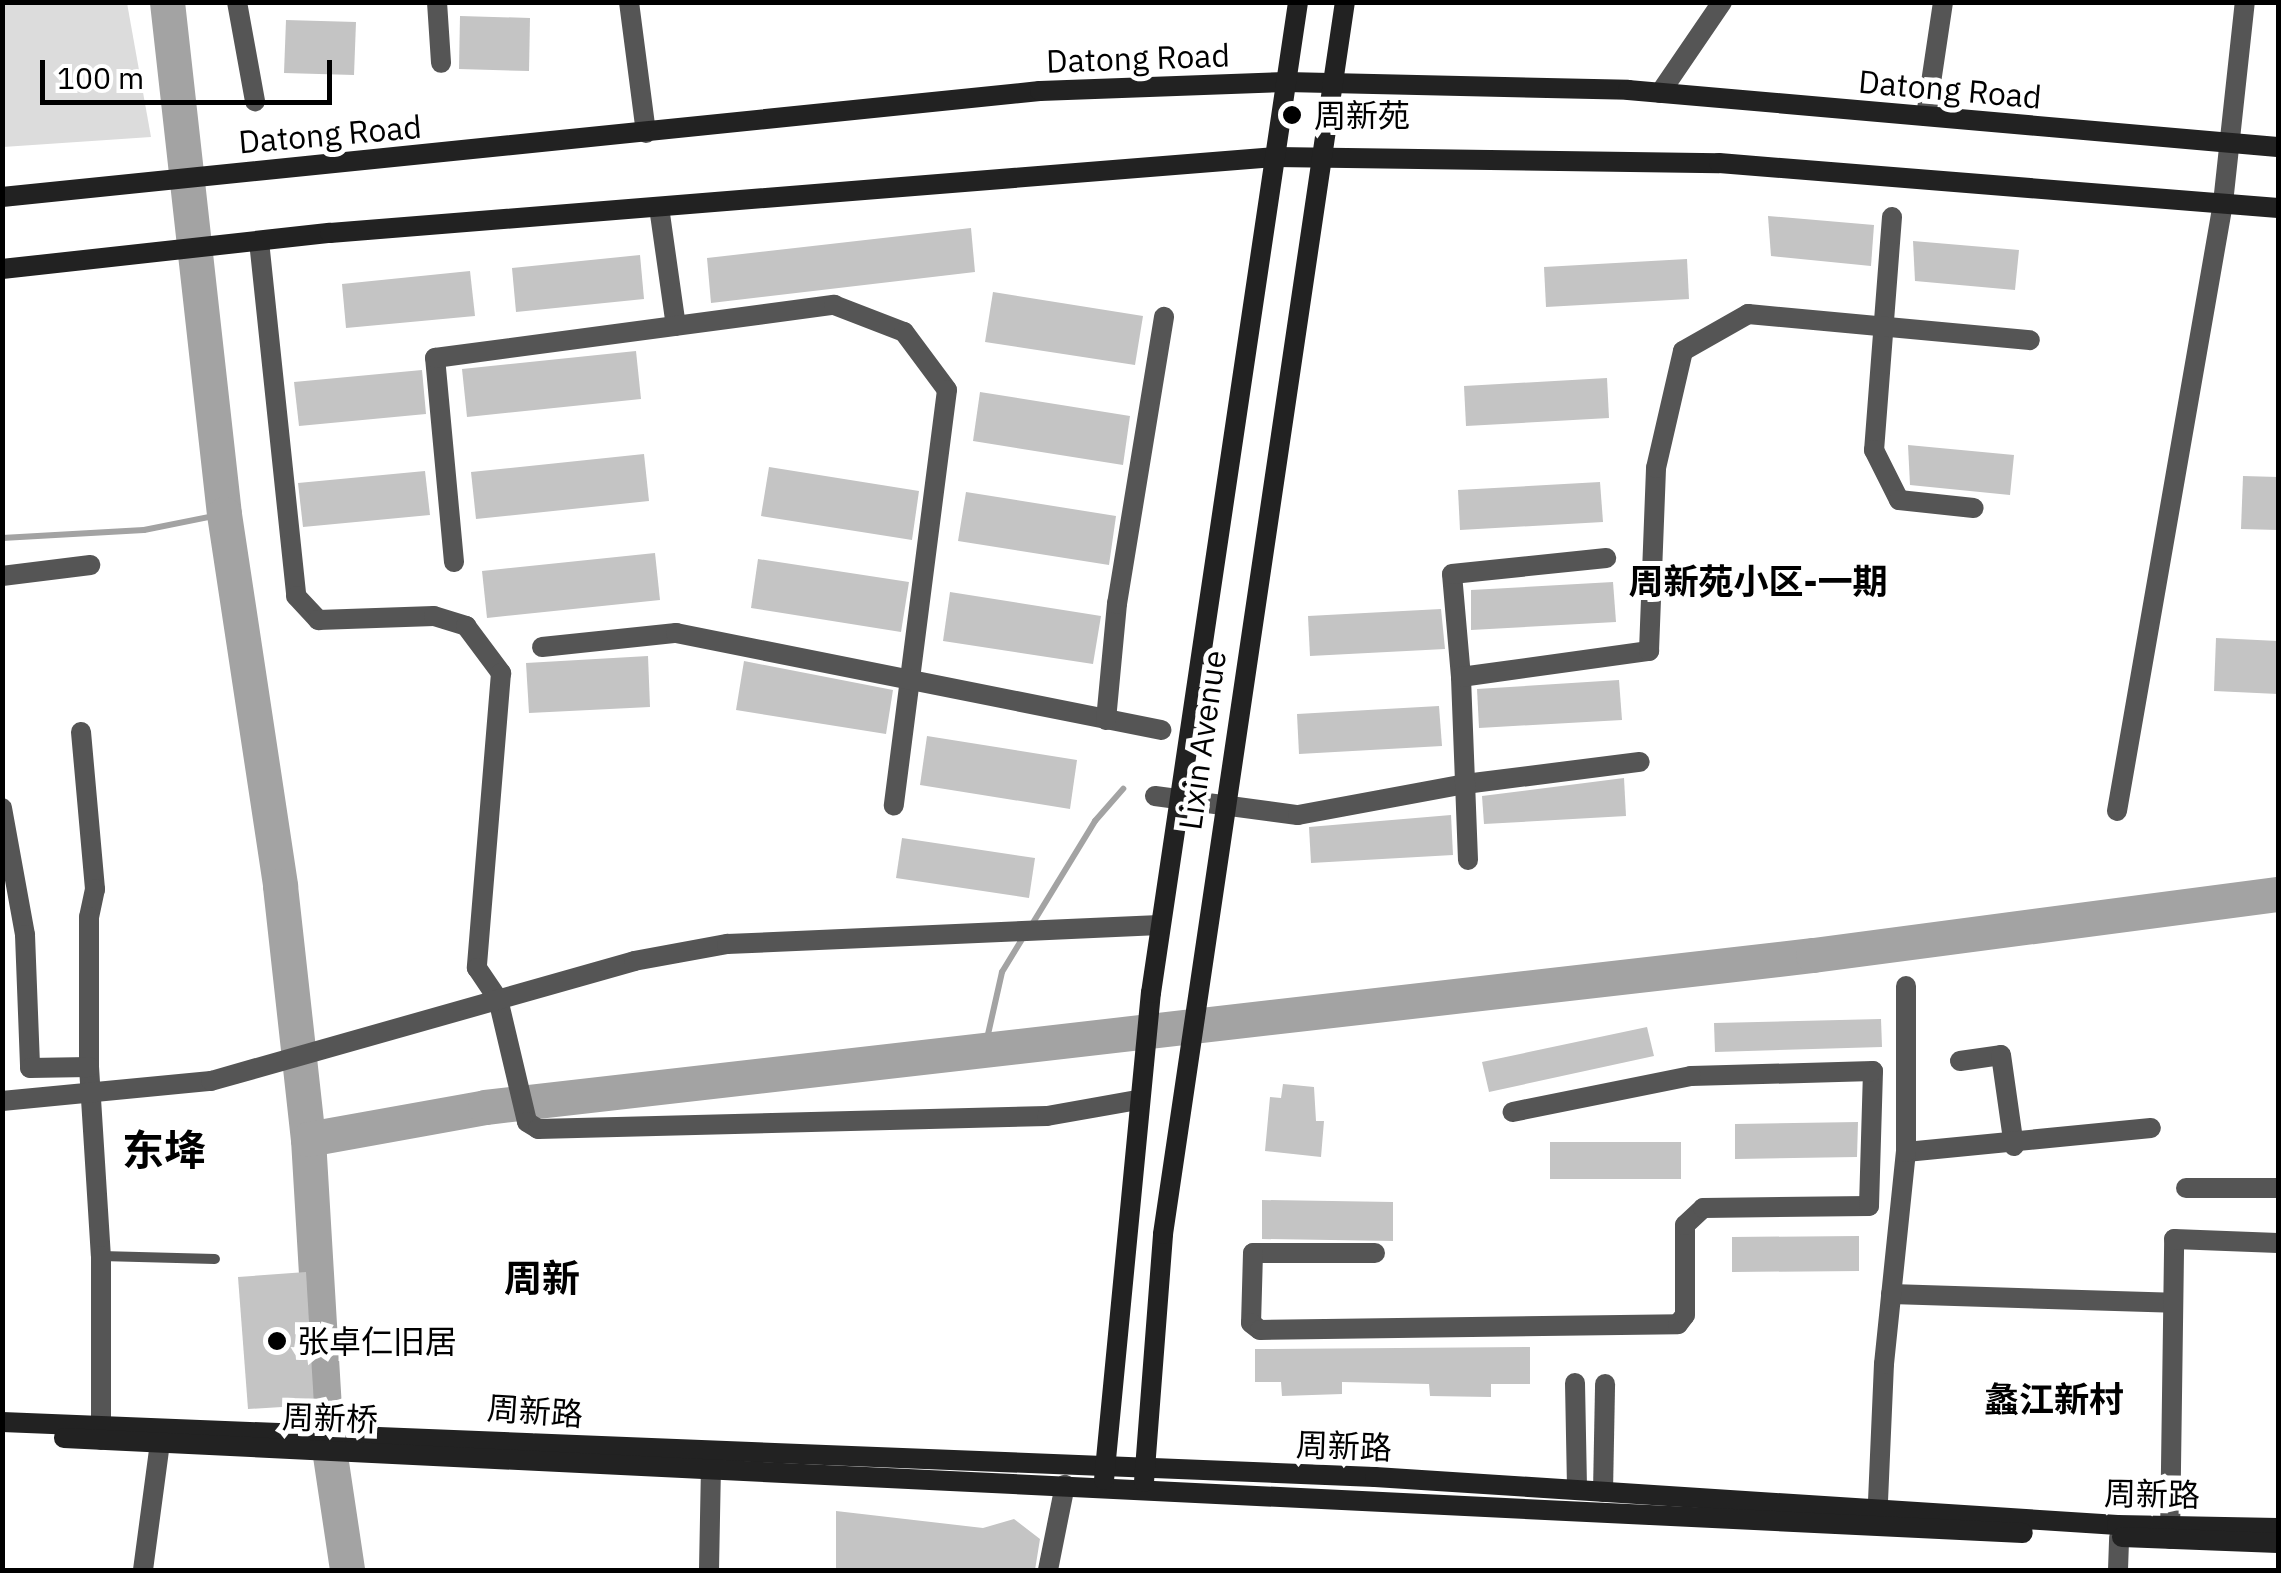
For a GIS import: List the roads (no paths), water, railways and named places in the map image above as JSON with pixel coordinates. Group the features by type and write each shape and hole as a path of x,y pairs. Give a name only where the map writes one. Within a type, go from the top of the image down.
{"street":[{"path":"237,2 256,102"},
{"path":"437,2 441,64"},
{"path":"629,2 646,133"},
{"name":"Lixin Avenue","path":"1104,1477 1137,1100 1151,993 1298,2"},
{"name":"Lixin Avenue","path":"1144,1480 1163,1234 1187,1094 1221,809 1345,2"},
{"path":"1660,92 1722,2"},
{"path":"1926,116 1943,2"},
{"path":"2117,811 2223,203 2244,2"},
{"name":"Datong Road","path":"2,196 1040,91 1286,82 1660,92 2278,147"},
{"path":"2,269 250,242 1274,158 1720,163 2278,208"},
{"path":"659,207 676,326"},
{"path":"1892,217 1874,450 1899,500 1974,508"},
{"path":"250,242 296,596 318,620 434,616 466,626 501,673 477,968 498,999 527,1122 538,1129 1047,1116 1137,1100"},
{"path":"454,562 435,358 834,305 904,332 947,390 894,806"},
{"path":"1461,677 1649,651 1656,468 1683,351 1748,314 2030,340"},
{"path":"1106,720 1117,604 1164,317"},
{"path":"1468,860 1461,677 1452,574 1606,558"},
{"path":"2,576 90,565"},
{"path":"542,648 676,633 1160,730"},
{"path":"81,732 95,889 89,918 89,1067 101,1256 100,1433"},
{"path":"1155,796 1221,809 1298,816 1465,784 1640,762"},
{"path":"2,808 24,935 30,1068 89,1067"},
{"path":"2,1101 92,1096 211,1080 498,999 727,944 1160,925"},
{"path":"1878,1518 1891,1294 1906,1152 1906,986"},
{"path":"1960,1061 2000,1055 2014,1146"},
{"path":"1375,1253 1253,1253 1250,1323 1260,1330 1678,1324 1685,1315 1685,1225 1703,1208 1868,1206 1874,1071 1691,1076 1513,1112"},
{"path":"1906,1152 2014,1146 2151,1128"},
{"path":"2186,1188 2278,1188"},
{"path":"2170,1531 2174,1239 2278,1243"},
{"path":"1891,1294 2174,1303"},
{"path":"1576,1383 1576,1490"},
{"path":"1603,1492 1605,1384"},
{"path":"2,1422 160,1443 251,1438"},
{"path":"2,1435 100,1433 251,1438"},
{"name":"周新桥","path":"251,1438 407,1442"},
{"name":"周新路","path":"407,1442 711,1470 1065,1486 1104,1477"},
{"name":"周新路","path":"407,1442 2170,1531 2278,1543"},
{"path":"143,1570 160,1443"},
{"path":"709,1570 711,1470"},
{"name":"周新路","path":"1144,1480 1576,1490 2119,1537 2170,1531 2278,1528"},
{"path":"1048,1570 1065,1486"},
{"path":"2118,1570 2119,1537"}],"lane":[{"path":"101,1256 215,1259"}],"waterway":[{"path":"167,2 224,514 280,886 308,1139 325,1422 347,1570"},
{"path":"2,538 144,530 224,514"},
{"path":"1031,926 1095,821 1123,789"},
{"path":"308,1139 485,1107 1813,955 2278,894"},
{"path":"984,1052 1002,972 1024,936"}],"place":[{"name":"周新苑","path":"1292,115"},
{"name":"张卓仁旧居","path":"277,1341"}],"district":[{"name":"周新苑小区-一期","path":"1758,581"},
{"name":"东鿍","path":"164,1150"},
{"name":"周新","path":"542,1278"},
{"name":"蠡江新村","path":"2054,1399"}]}
